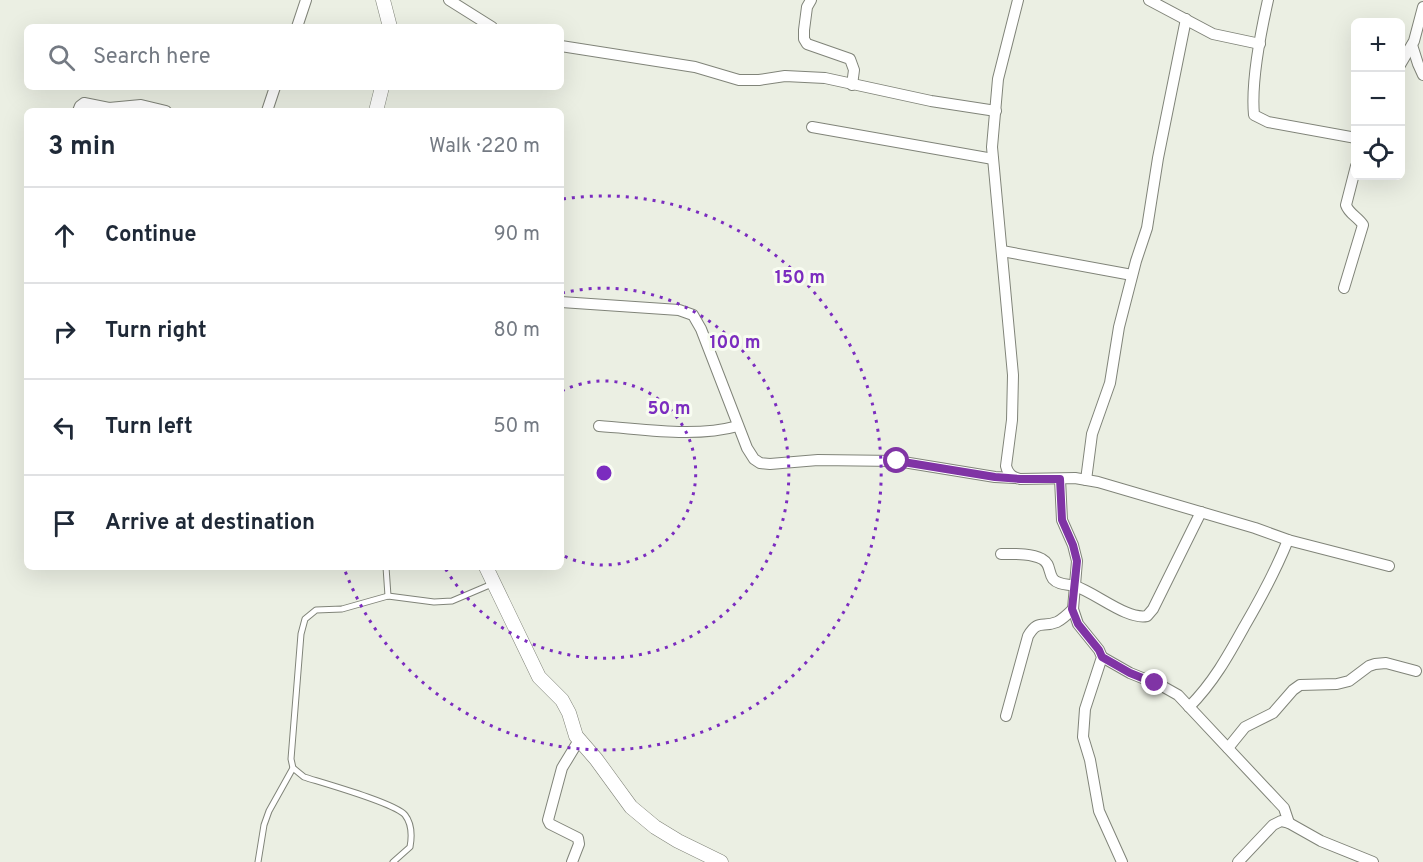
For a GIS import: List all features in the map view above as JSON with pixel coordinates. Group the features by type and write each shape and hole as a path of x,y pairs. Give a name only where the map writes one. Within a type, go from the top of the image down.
{"street":[{"path":"298,24 306,0"},
{"path":"383,0 389,24"},
{"path":"449,0 487,24"},
{"path":"811,0 807,7 804,39 814,48 850,59 854,70 852,85"},
{"path":"1014,478 1007,472 1006,466 1013,375 992,141 998,79 1018,0"},
{"path":"1268,0 1260,44 1253,105 1254,115 1269,122 1351,137"},
{"path":"1154,1 1213,34 1260,44"},
{"path":"1405,58 1412,45 1423,7"},
{"path":"1086,480 1092,434 1110,383 1119,327 1147,228 1158,158 1186,19"},
{"path":"1412,45 1423,75"},
{"path":"564,46 695,67 739,80 795,76 825,78 932,101 996,111"},
{"path":"268,108 274,90"},
{"path":"377,108 381,90"},
{"path":"79,108 84,104 109,108 141,105 154,108"},
{"path":"812,127 993,159"},
{"path":"1344,288 1363,225 1348,211 1346,205 1352,180"},
{"path":"1002,251 1132,275"},
{"path":"564,302 679,310 693,315 704,335 747,448 754,459 760,463 818,460 897,461 995,477 1086,480 1201,512 1288,540 1389,566"},
{"path":"599,426 713,431 738,426"},
{"path":"1060,479 1062,520 1077,561 1072,609 1082,631 1099,650 1102,657 1135,676 1172,691 1284,808 1289,823"},
{"path":"1001,554 1028,555 1045,561 1053,579 1075,586 1135,617 1147,616 1153,609 1201,512"},
{"path":"1189,707 1208,687 1221,668 1269,584 1288,540"},
{"path":"487,570 539,676 562,700 569,713 573,731 597,759 631,807 655,827 721,862"},
{"path":"1006,716 1028,636 1033,627 1056,622 1072,609"},
{"path":"1102,657 1085,709 1083,737 1090,760 1099,811 1122,862"},
{"path":"1228,748 1245,727 1272,713 1300,685 1337,684 1349,681 1375,664 1386,663 1416,672"},
{"path":"572,862 579,844 578,838 550,824 548,820 562,768 579,740"},
{"path":"1238,862 1273,825 1281,821 1321,841 1373,862"}],"lane":[{"path":"386,570 388,596"},
{"path":"258,862 267,818 292,768 304,619 316,610 342,609 388,596 434,602 452,601 494,584"},
{"path":"292,768 304,777 391,806 406,816 411,831 410,847 393,862"}],"route":[{"path":"897,461 921,463 995,477 1060,479 1062,520 1077,561 1072,609 1078,624 1102,657 1130,673 1155,683"}]}
